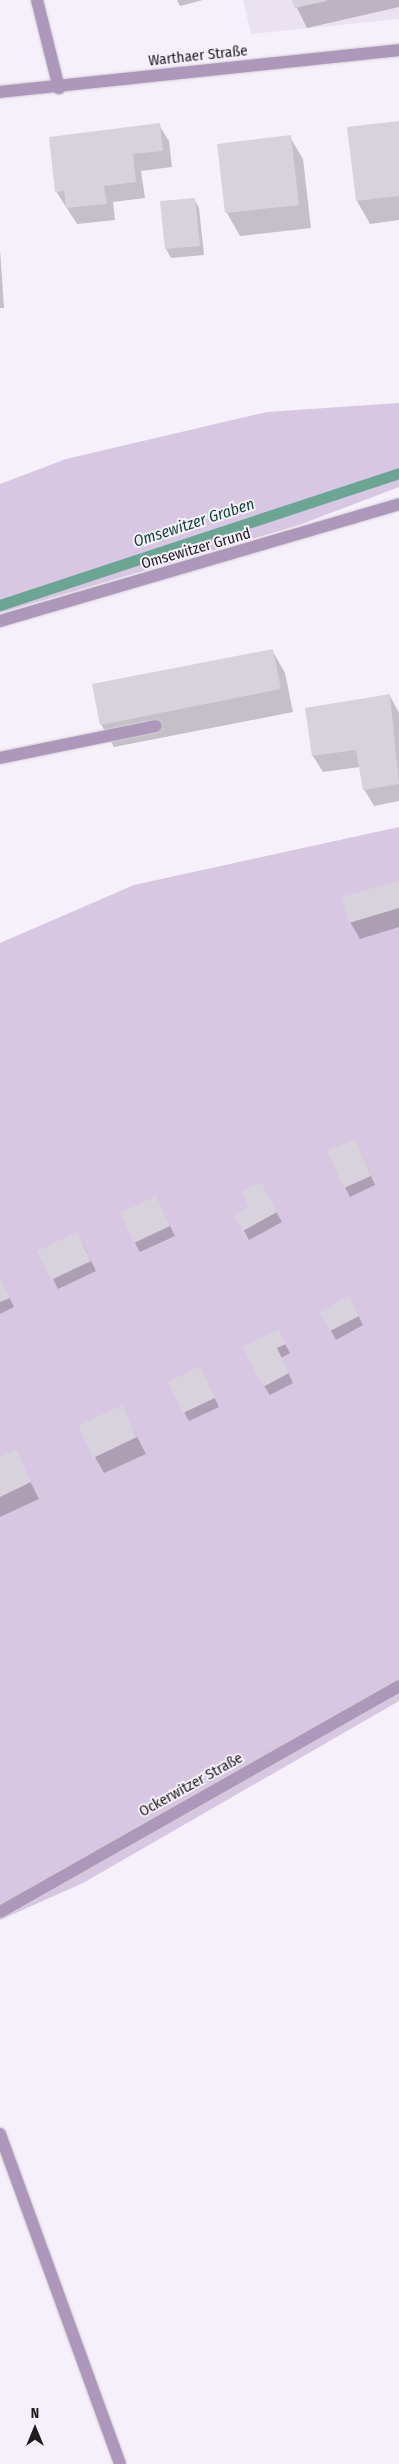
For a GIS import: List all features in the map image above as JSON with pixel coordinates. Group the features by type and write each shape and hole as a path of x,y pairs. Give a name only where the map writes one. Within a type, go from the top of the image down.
{"street":[{"path":"37,0 59,88"},
{"name":"Warthaer Straße","path":"0,92 59,88 399,50"},
{"name":"Omsewitzer Grund","path":"0,621 399,504"},
{"path":"0,758 156,726"},
{"name":"Ockerwitzer Straße","path":"0,1912 399,1686"},
{"path":"0,2134 120,2464"}],"shaded area":[{"path":"243,0 399,0 399,19 251,34"},
{"path":"399,403 399,487 299,525 0,613 0,484 66,459 267,412"},
{"path":"399,827 399,1701 83,1883 0,1920 0,943 134,885"}],"building":[{"path":"292,0 327,0 327,1 294,8"},
{"path":"399,121 399,196 356,201 347,127"},
{"path":"160,123 163,151 133,154 136,182 104,186 107,204 66,208 64,191 55,192 49,137"},
{"path":"291,135 299,205 225,213 217,144"},
{"path":"195,198 200,246 165,249 160,201"},
{"path":"273,649 281,689 100,725 92,684"},
{"path":"390,694 399,784 363,790 356,750 312,756 305,708"},
{"path":"399,880 399,908 349,923 342,897"},
{"path":"355,1139 371,1176 344,1188 327,1151"},
{"path":"261,1182 277,1212 243,1231 234,1215 249,1207 241,1192"},
{"path":"156,1196 170,1226 134,1243 120,1213"},
{"path":"77,1232 91,1261 51,1280 37,1251"},
{"path":"0,1277 10,1298 0,1302"},
{"path":"349,1296 359,1316 330,1331 319,1312"},
{"path":"279,1329 286,1344 277,1348 289,1373 263,1387 243,1347"},
{"path":"200,1366 215,1398 183,1413 168,1382"},
{"path":"122,1405 137,1437 93,1458 78,1426"},
{"path":"16,1449 31,1482 0,1497 0,1457"}],"waterway":[{"name":"Omsewitzer Graben","path":"0,605 399,473"}]}
